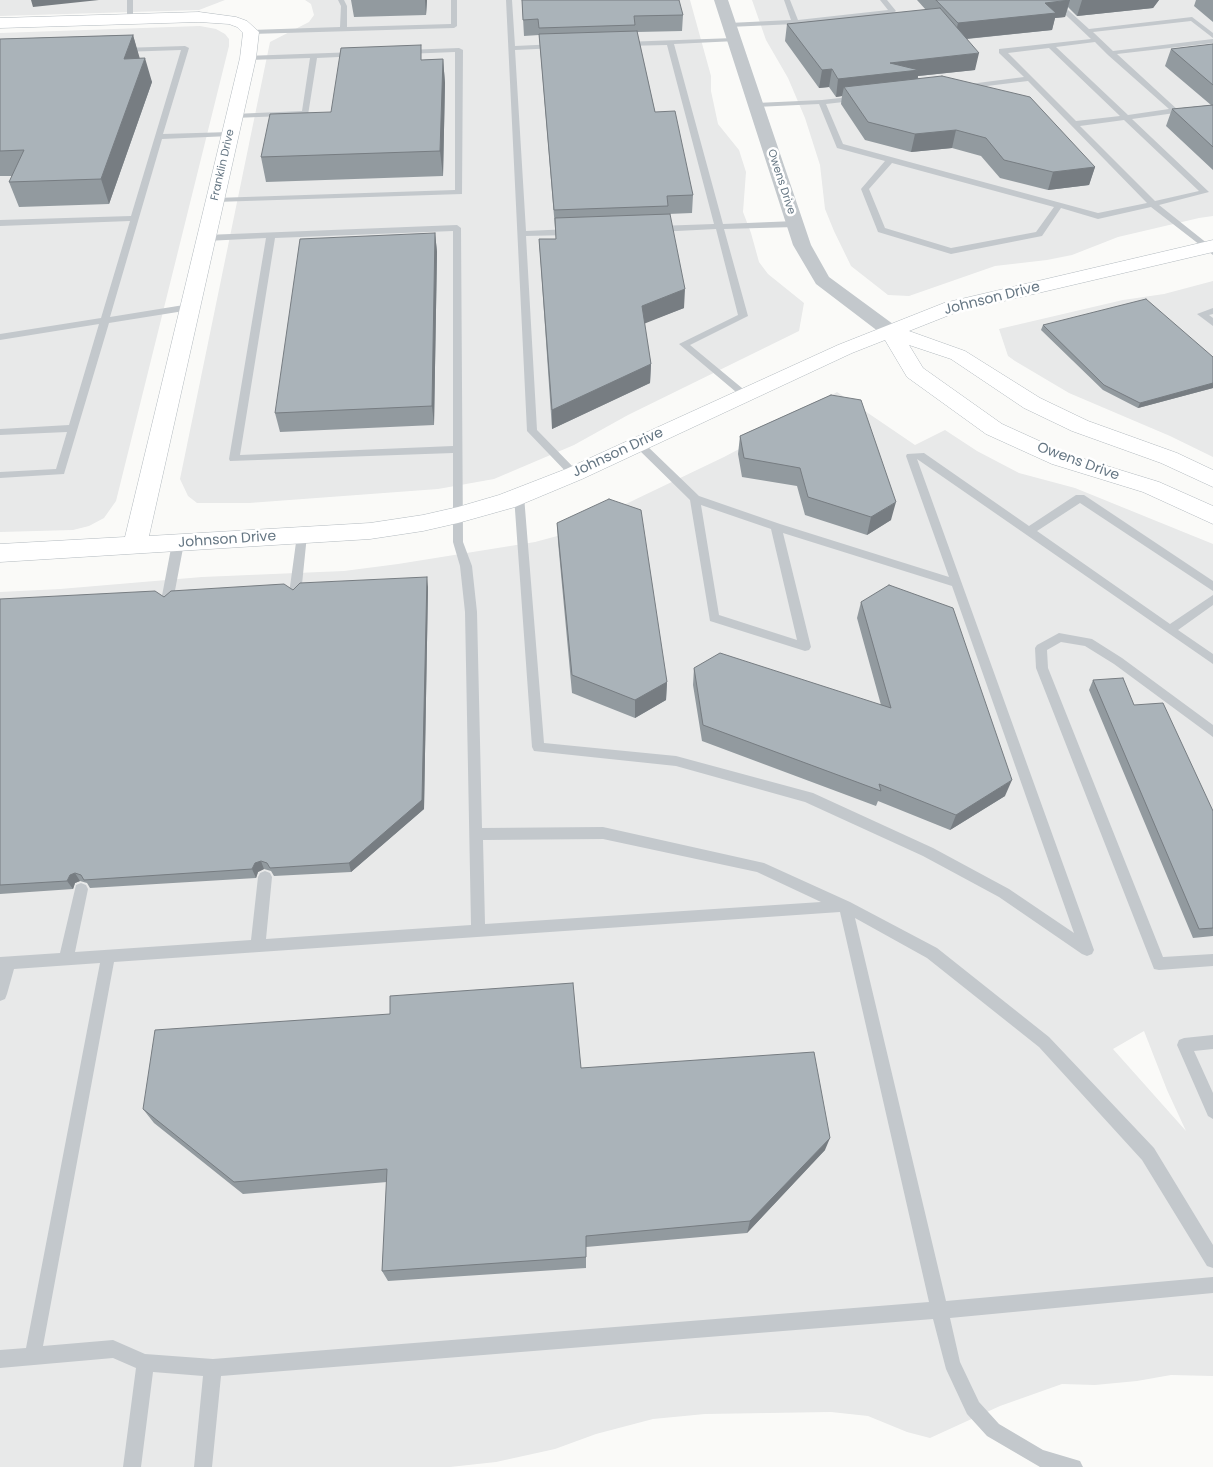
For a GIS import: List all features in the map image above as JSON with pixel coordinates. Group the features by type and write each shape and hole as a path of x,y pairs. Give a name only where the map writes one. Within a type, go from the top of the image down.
{"street":[{"name":"Owens Drive","path":"721,0 802,245 822,280 890,331 958,355 1032,403 1080,426 1169,458 1213,478"},
{"path":"0,23 216,18 242,24 251,32"},
{"name":"Franklin Drive","path":"135,546 248,58 251,32"},
{"name":"Johnson Drive","path":"0,553 370,531 458,515 519,496 574,474 846,348 951,307 1211,249"},
{"name":"Owens Drive","path":"890,331 915,372 994,429 1060,459 1151,487 1213,516"}],"lane":[{"path":"130,0 130,19"},
{"path":"341,0 344,6 343,29"},
{"path":"251,32 454,26 454,0"},
{"path":"510,0 532,431 574,474"},
{"path":"788,0 795,22"},
{"path":"611,44 670,42 795,22 893,11 883,0"},
{"path":"1053,0 1175,111 1074,124"},
{"path":"1086,30 1192,19 1213,36"},
{"path":"1097,40 1002,51 1152,204 1211,249"},
{"path":"1111,53 1213,41"},
{"path":"670,42 743,316 684,344 745,395"},
{"path":"512,48 562,46"},
{"path":"822,102 840,146 1098,216 1205,192 1050,46"},
{"path":"0,475 60,472 185,48 117,50"},
{"path":"215,200 459,192 459,50 392,53"},
{"path":"248,58 363,54"},
{"path":"234,116 305,113 314,55"},
{"path":"950,88 1030,79"},
{"path":"756,105 822,102 872,97"},
{"path":"159,137 230,134"},
{"path":"891,159 865,189 881,230 951,251 1039,234 1059,205"},
{"path":"0,223 135,218"},
{"path":"650,229 795,224"},
{"path":"206,238 457,228 458,542 466,566 471,612 478,930"},
{"path":"522,234 581,232"},
{"path":"271,236 234,459 458,449"},
{"path":"0,337 190,307"},
{"path":"1213,311 1202,314 1213,323"},
{"path":"0,432 73,428"},
{"path":"639,444 695,499 776,527 957,584"},
{"path":"519,496 538,747 676,761 808,797 928,852 1004,893 1087,950 911,456 920,455 1213,660"},
{"path":"1029,531 1080,498 1213,587"},
{"path":"695,499 714,618 806,647 776,527"},
{"path":"296,594 302,536"},
{"path":"167,601 178,543"},
{"path":"1170,630 1213,599"},
{"path":"1213,732 1118,661 1088,642 1059,637 1041,648 1042,668 1158,964 1213,960"},
{"path":"476,834 603,833 759,868 845,906 932,953 1044,1042 1148,1154 1213,1260"},
{"path":"258,945 265,877"},
{"path":"66,958 81,889"},
{"path":"0,994 4,962 845,906"},
{"path":"845,906 952,1363 974,1408 993,1430 1040,1458 1074,1467"},
{"path":"34,1356 108,956"},
{"path":"1213,1042 1184,1045 1213,1111"},
{"path":"0,1359 113,1349 144,1363 214,1368 941,1310 1213,1285"},
{"path":"132,1467 144,1363"},
{"path":"203,1467 214,1368"}],"shaded area":[{"path":"0,0 225,0 199,10 0,16"},
{"path":"305,0 690,0 711,76 711,91 718,124 739,150 746,172 743,212 759,262 768,274 804,303 799,331 628,415 574,445 494,479 438,489 249,503 197,503 188,496 180,479 270,42 309,22 314,15 311,4"},
{"path":"752,0 1213,0 1213,216 1118,237 1072,255 995,266 909,296 888,295 851,266 834,231 825,209 820,165 805,118 788,78 766,40"},
{"path":"200,26 216,29 225,34 229,39 229,46 116,501 104,518 89,526 73,530 0,532 0,33"},
{"path":"1213,281 1213,457 1170,436 1069,393 1015,361 1008,356 999,329 1123,300 1164,294"},
{"path":"837,392 915,445 945,430 977,451 1019,473 1075,488 1213,544 1213,1376 1171,1375 1137,1381 1095,1385 1062,1384 1000,1406 930,1438 907,1432 868,1416 831,1412 705,1414 653,1419 596,1434 555,1449 496,1462 450,1467 0,1467 0,592 202,577 344,571 535,542 561,535 724,457 813,410 825,399","holes":["1144,1031 1167,1090 1186,1131 1113,1049"]}],"building":[{"path":"522,0 679,0 683,15 634,16 635,25 539,28 538,19 523,20"},
{"path":"936,0 1070,0 1045,3 1056,13 958,23"},
{"path":"940,8 979,53 890,63 919,70 838,79 832,69 822,70 787,24"},
{"path":"637,31 655,112 675,111 693,195 667,196 668,206 554,210 539,34"},
{"path":"133,35 124,59 145,58 101,179 9,182 24,150 0,151 0,39"},
{"path":"1213,44 1213,85 1171,49"},
{"path":"421,45 421,60 443,59 440,151 261,157 270,114 331,112 341,48"},
{"path":"942,76 1030,97 1095,167 1053,172 1004,160 986,138 956,130 915,134 868,122 844,87"},
{"path":"1213,105 1213,147 1172,109"},
{"path":"670,214 685,289 642,306 651,364 552,410 539,239 556,239 555,218"},
{"path":"435,233 432,406 275,413 300,239"},
{"path":"1146,299 1213,357 1213,383 1140,403 1104,385 1043,325"},
{"path":"831,395 861,400 896,502 871,517 808,497 800,468 744,458 740,436"},
{"path":"609,499 641,510 667,682 635,700 572,675 557,523"},
{"path":"427,577 422,800 349,863 270,868 267,863 261,861 255,863 252,869 84,880 81,875 75,873 70,875 67,881 0,885 0,599 155,591 164,597 171,591 284,584 293,590 300,583"},
{"path":"889,585 953,608 1012,780 956,815 879,784 881,791 703,725 694,668 720,653 891,708 861,602"},
{"path":"1123,678 1134,705 1163,703 1213,811 1213,928 1199,929 1093,680"},
{"path":"573,983 581,1068 814,1052 830,1138 750,1221 586,1236 586,1257 382,1271 387,1169 234,1182 143,1109 155,1030 390,1014 390,996"}]}
